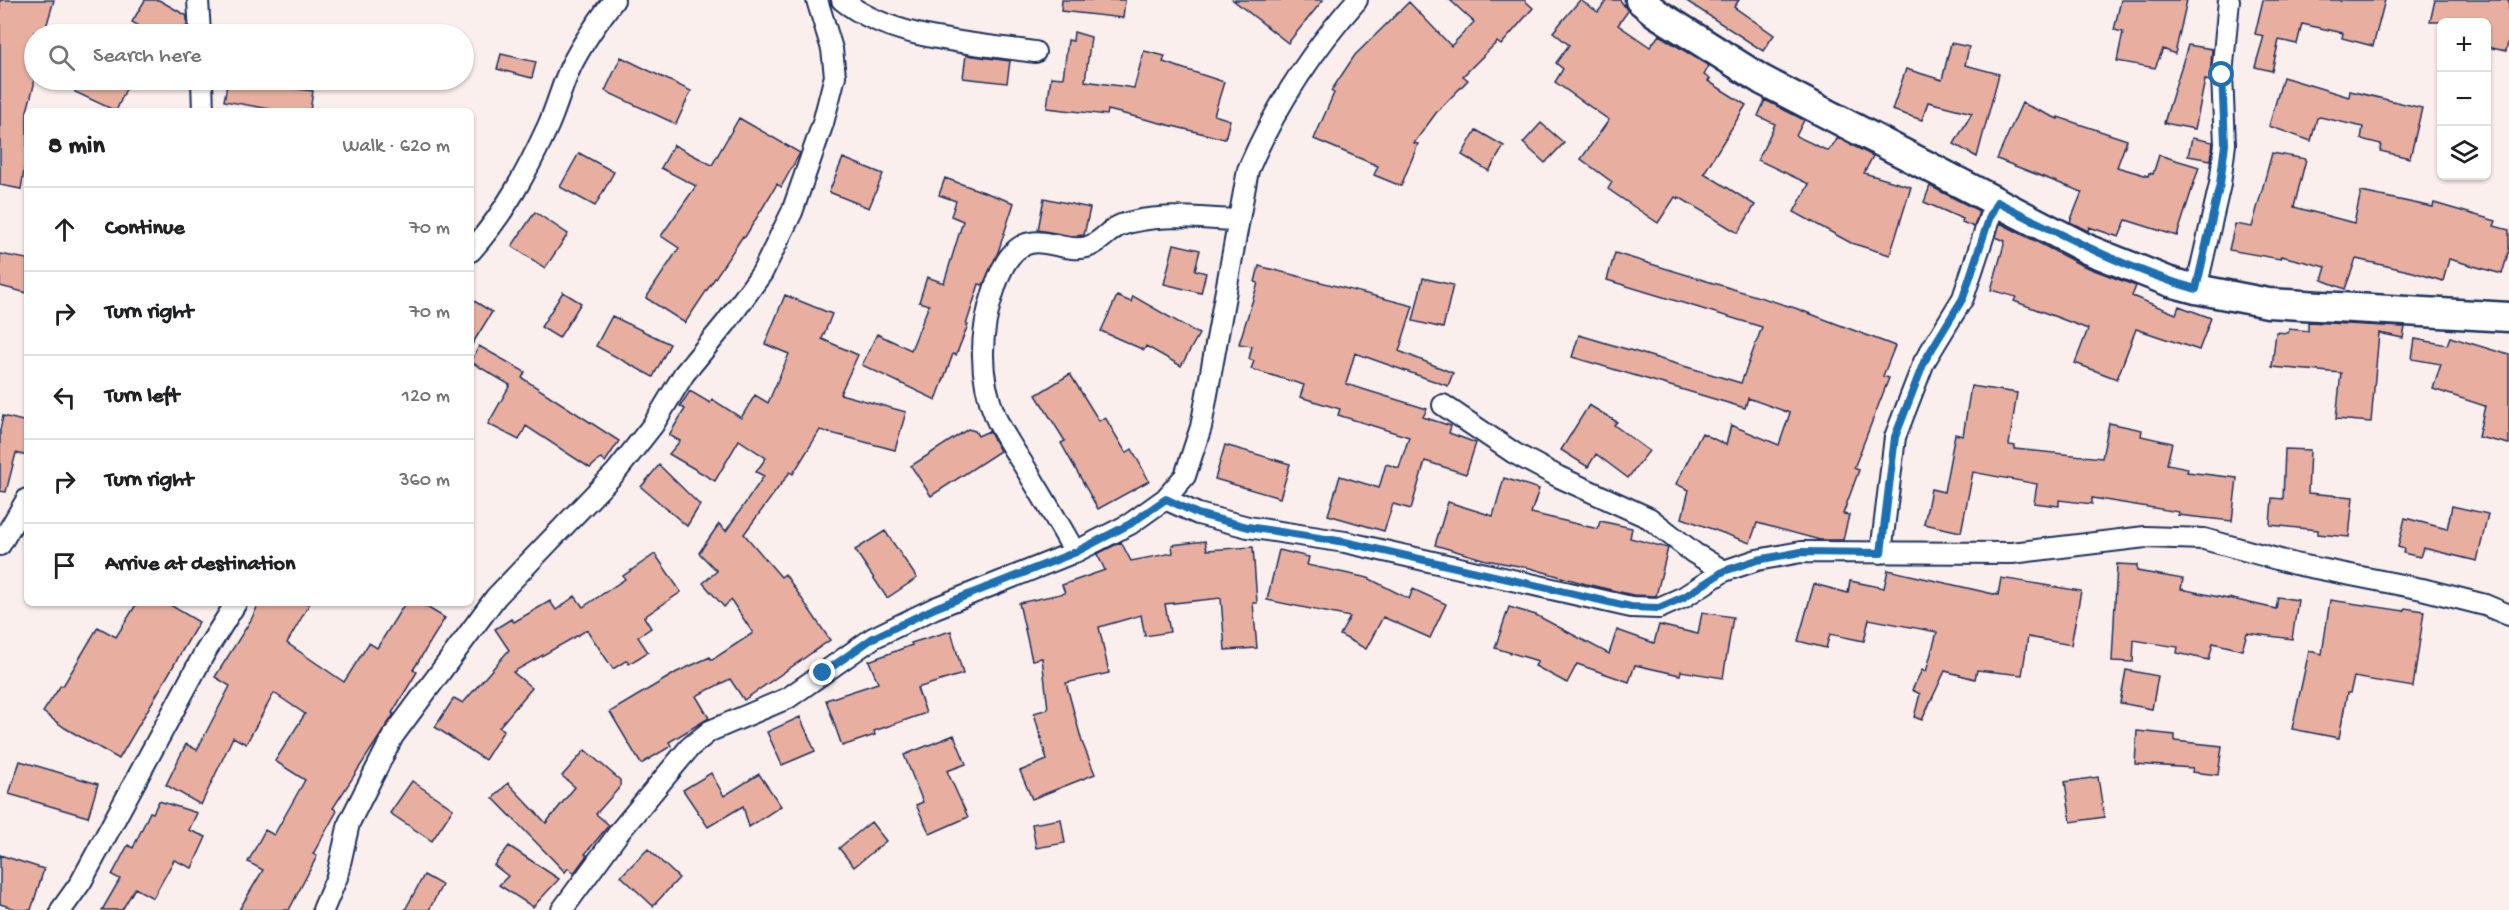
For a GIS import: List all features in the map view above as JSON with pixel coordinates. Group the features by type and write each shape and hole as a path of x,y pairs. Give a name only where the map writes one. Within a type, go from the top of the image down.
{"street":[{"path":"198,0 199,24"},
{"path":"474,248 496,223 523,178 549,124 571,67 596,23 614,0"},
{"path":"323,910 337,877 350,823 393,736 496,597 615,472 653,425 684,374 726,323 762,273 792,212 823,123 835,76 832,49 817,0"},
{"path":"842,0 858,13 909,32 1035,52"},
{"path":"562,910 634,814 690,747 710,731 788,698 873,638 935,608 1076,552 1130,524 1166,499 1185,476 1201,427 1248,170 1288,91 1324,37 1357,0"},
{"path":"1640,0 1656,13 1762,80 2090,250 2170,282 2268,303 2509,317"},
{"path":"2196,289 2220,184 2225,144 2222,75 2229,0"},
{"path":"202,90 203,108"},
{"path":"1881,553 1895,437 1924,362 1963,298 1990,216 1997,202"},
{"path":"1076,552 996,420 986,389 982,357 986,314 998,279 1012,254 1025,245 1043,243 1074,249 1086,247 1100,242 1117,227 1155,217 1239,220"},
{"path":"1443,405 1514,453 1559,477 1649,518 1694,553 1724,571"},
{"path":"1166,499 1198,514 1248,527 1345,542 1631,607 1659,608 1684,597 1724,571 1757,560 1801,552 2012,554 2145,537 2204,539 2295,564 2422,589 2509,615"},
{"path":"0,545 24,504"},
{"path":"61,910 81,882 204,654 234,606"}],"building":[{"path":"0,0 54,0 47,24 24,24 24,90 33,90 28,108 24,108 24,171 21,189 0,185"},
{"path":"145,0 159,0 187,16 187,24 136,24 132,22"},
{"path":"1062,0 1125,0 1123,18 1061,11"},
{"path":"1233,0 1323,0 1288,43"},
{"path":"1450,0 1524,0 1533,8 1501,45 1497,42 1463,76 1468,80 1436,113 1414,143 1418,144 1401,186 1374,175 1378,166 1314,139 1334,93 1331,91 1355,55 1409,2 1451,46 1474,22"},
{"path":"1580,0 1598,12 1607,0 1620,0 1628,11 1618,25 1650,47 1659,35 1709,66 1704,75 1710,79 1708,81 1746,105 1704,173 1755,205 1738,233 1679,197 1678,199 1675,197 1658,223 1608,189 1612,182 1581,159 1609,120 1555,82 1563,69 1556,63 1569,45 1553,32"},
{"path":"1685,0 1739,0 1734,7 1774,35 1763,51"},
{"path":"2121,0 2187,0 2175,54 2163,49 2155,68 2117,61 2123,32 2114,30"},
{"path":"2263,0 2385,0 2373,46 2342,38 2343,33 2302,24 2297,44 2279,40 2272,71 2255,67 2264,36 2255,34"},
{"path":"2435,0 2509,0 2509,38 2506,51 2491,48 2491,18 2437,18 2437,22 2430,22"},
{"path":"1074,32 1091,37 1085,81 1134,88 1144,51 1165,56 1163,62 1224,82 1214,115 1230,120 1225,139 1108,110 1107,115 1047,108 1051,77 1063,78 1068,40 1073,41"},
{"path":"1951,43 1969,47 1965,65 1999,74 1977,157 1954,144 1972,113 1928,102 1922,120 1892,110 1906,69 1942,80"},
{"path":"2188,45 2212,49 2210,81 2205,80 2195,129 2164,123"},
{"path":"501,54 536,62 532,78 497,69"},
{"path":"966,55 1010,61 1007,83 963,78"},
{"path":"621,57 691,91 676,124 605,91"},
{"path":"2283,77 2349,97 2350,91 2422,108 2410,158 2380,151 2381,144 2361,139 2363,127 2320,117 2317,118 2311,141 2269,126"},
{"path":"76,90 125,90 117,108 110,108 75,92"},
{"path":"226,90 313,91 310,108 264,108 224,101"},
{"path":"1765,100 1804,120 1796,136 1828,151 1838,138 1873,156 1864,173 1911,187 1890,255 1851,243 1794,212 1809,184 1758,160 1775,124 1758,116"},
{"path":"2022,103 2058,119 2058,117 2127,140 2117,167 2148,176 2149,173 2153,174 2159,155 2199,167 2177,236 2126,220 2119,237 2089,227 2088,231 2070,222 2082,192 1997,159"},
{"path":"739,118 800,153 781,187 777,184 745,237 743,236 685,323 646,298 679,248 661,236 696,186 661,168 674,145 712,165"},
{"path":"1541,123 1564,143 1545,163 1523,143"},
{"path":"1476,130 1504,146 1489,171 1462,155"},
{"path":"2192,138 2213,142 2211,160 2188,156"},
{"path":"579,153 614,172 595,206 560,187"},
{"path":"2272,153 2306,159 2294,207 2354,223 2361,192 2433,207 2434,203 2496,221 2494,226 2509,230 2509,250 2502,274 2449,259 2443,281 2356,259 2345,289 2322,280 2326,267 2281,256 2280,259 2229,250 2235,224 2252,227"},
{"path":"843,158 883,174 869,208 829,192"},
{"path":"945,178 1014,203 998,252 983,285 979,284 966,325 968,325 956,355 953,354 936,400 862,365 877,334 911,350 929,305 919,302 927,277 944,283 963,221 951,216 956,201 939,195"},
{"path":"1930,186 1979,211 1974,227 1962,222 1963,219 1924,202"},
{"path":"1044,198 1090,208 1084,235 1072,236 1038,230"},
{"path":"535,212 568,234 545,268 512,246"},
{"path":"2000,223 2081,265 2136,286 2132,296 2176,314 2179,306 2211,318 2199,350 2136,329 2117,379 2075,363 2088,329 2014,301 2016,297 1991,290 2005,241 1996,237"},
{"path":"1174,244 1200,250 1195,270 1206,273 1201,293 1164,284"},
{"path":"1615,253 1795,308 1895,346 1883,376 1889,378 1854,468 1859,470 1843,514 1849,515 1843,540 1820,540 1757,523 1750,543 1682,518 1689,490 1676,484 1702,433 1726,445 1731,425 1779,445 1790,413 1748,398 1745,408 1572,357 1579,335 1741,383 1762,327 1607,280"},
{"path":"0,254 24,258 24,292 0,286"},
{"path":"1259,266 1413,306 1399,351 1453,373 1448,386 1355,353 1346,384 1427,409 1423,417 1451,426 1449,433 1476,443 1466,474 1425,461 1411,509 1393,504 1384,531 1328,515 1340,476 1379,488 1386,464 1399,468 1409,437 1338,415 1340,409 1300,397 1304,385 1251,369 1254,361 1249,359 1252,346 1239,344 1258,283 1255,282"},
{"path":"1423,278 1453,285 1443,328 1413,321"},
{"path":"563,292 581,303 559,338 541,327"},
{"path":"785,295 832,314 822,339 858,355 840,394 906,412 895,450 820,430 793,474 790,472 744,534 781,577 785,574 830,640 744,700 730,679 696,696 709,718 669,742 671,746 641,764 610,712 677,672 710,657 712,660 753,633 731,600 724,607 703,583 717,571 699,553 719,524 726,531 764,476 756,472 766,458 739,440 715,481 669,454 680,441 669,435 685,409 680,406 690,391 710,403 712,399 741,418 755,395 768,403 789,354 765,344"},
{"path":"1117,296 1131,302 1133,296 1199,334 1181,366 1146,346 1144,350 1101,331"},
{"path":"474,301 492,312 474,341"},
{"path":"612,316 670,344 653,377 596,346"},
{"path":"2308,322 2405,327 2403,338 2379,333 2371,422 2336,419 2341,373 2272,367 2276,332 2288,333 2289,329 2308,331"},
{"path":"2450,337 2509,355 2509,444 2478,437 2485,406 2433,389 2441,364 2412,359 2415,339 2447,345"},
{"path":"479,346 525,372 522,378 619,441 605,462 601,458 590,468 526,426 519,440 488,424 510,385 474,364 474,356"},
{"path":"1070,374 1099,421 1105,417 1126,453 1132,449 1149,481 1098,509 1061,443 1065,441 1036,395"},
{"path":"1971,386 2017,393 2009,445 2015,446 2015,449 2102,458 2109,423 2142,430 2141,436 2172,443 2167,464 2188,468 2187,472 2237,478 2232,521 2178,515 2179,512 2092,498 2092,504 2059,500 2059,506 2034,503 2037,484 1973,472 1961,532 1924,524 1931,489 1944,492 1955,434 1963,436"},
{"path":"1589,405 1617,422 1614,425 1649,451 1628,478 1596,454 1588,467 1561,450"},
{"path":"3,416 24,421 24,455 16,453 6,492 0,491 0,430"},
{"path":"968,429 975,431 978,436 989,431 1000,451 931,496 911,466"},
{"path":"1225,445 1290,464 1280,498 1215,479"},
{"path":"2285,449 2310,450 2308,493 2353,497 2349,537 2318,534 2318,530 2270,525 2272,498 2283,499"},
{"path":"659,465 700,505 687,526 641,487"},
{"path":"1504,478 1539,489 1531,513 1598,529 1600,521 1632,528 1630,538 1668,548 1656,596 1633,595 1530,568 1486,560 1435,545 1448,502 1493,516"},
{"path":"2452,506 2488,514 2477,561 2423,548 2420,557 2403,553 2404,549 2398,547 2405,518 2447,529"},
{"path":"885,531 917,578 887,598 855,550"},
{"path":"1205,541 1207,550 1253,547 1257,603 1253,603 1257,648 1225,650 1221,598 1165,604 1170,632 1145,636 1141,615 1099,627 1109,673 1066,683 1082,742 1095,774 1032,799 1020,771 1047,760 1034,713 1048,709 1042,658 1032,660 1019,603 1065,593 1062,585 1105,570 1097,554 1121,542 1131,561 1173,553 1172,545"},
{"path":"1279,550 1309,557 1307,565 1368,578 1409,599 1413,589 1446,604 1430,638 1383,617 1366,649 1340,635 1350,617 1267,600"},
{"path":"655,554 681,592 644,617 651,628 638,637 648,652 629,664 627,660 613,669 587,630 513,672 532,688 499,727 504,730 485,760 435,727 454,698 463,703 509,650 495,629 511,619 514,622 550,601 556,610 575,596 583,607 625,579 623,576"},
{"path":"2117,564 2137,565 2137,571 2183,579 2181,589 2276,609 2278,597 2298,600 2292,639 2247,633 2242,650 2213,643 2209,660 2177,653 2178,647 2134,640 2133,662 2112,661"},
{"path":"1888,570 1998,595 2001,578 2081,591 2071,645 2028,637 2022,675 1977,670 1975,679 1945,671 1922,720 1914,717 1920,694 1912,690 1922,670 1926,672 1937,632 1869,619 1864,641 1830,634 1826,648 1798,641 1814,584 1848,593 1850,581 1884,588"},
{"path":"2330,600 2404,611 2405,608 2424,611 2413,687 2354,677 2350,693 2347,693 2339,738 2292,729 2309,651 2322,654"},
{"path":"135,606 172,606 199,622 119,759 65,728 43,712 61,685 63,686 98,627 116,637"},
{"path":"258,606 308,606 287,643 344,682 369,643 377,648 403,606 425,606 445,618 413,670 417,672 392,713 394,714 333,808 337,811 313,854 317,856 289,910 239,910 263,870 248,862 265,830 274,835 305,780 275,761 305,714 274,693 246,744 233,737 201,805 166,785 186,744 197,750 230,686 215,677"},
{"path":"1509,607 1536,615 1609,654 1617,630 1654,643 1659,625 1698,634 1702,612 1733,617 1723,678 1681,671 1680,675 1635,665 1629,682 1577,664 1567,683 1535,666 1538,661 1495,648"},
{"path":"951,631 963,674 917,688 926,713 874,731 875,735 842,746 826,700 878,683 869,661 912,645 911,643"},
{"path":"2126,670 2158,676 2152,709 2120,703"},
{"path":"800,717 815,751 782,765 767,732"},
{"path":"2137,731 2175,735 2175,741 2222,746 2218,775 2192,772 2193,768 2135,764"},
{"path":"954,735 966,764 947,771 968,817 930,834 916,805 923,802 904,755"},
{"path":"585,750 620,780 620,787 596,814 609,825 585,854 587,855 574,873 568,868 565,872 493,798 508,783 546,823 575,787 562,776"},
{"path":"20,761 98,784 88,817 9,794"},
{"path":"711,773 724,796 759,774 781,806 749,827 743,806 708,827 683,790"},
{"path":"2098,777 2104,817 2071,822 2065,782"},
{"path":"412,781 453,809 432,841 390,813"},
{"path":"159,801 197,813 189,830 206,837 192,868 174,860 153,898 135,888 122,910 102,910 120,879 112,875 128,845 133,848 150,812 153,813"},
{"path":"1061,819 1065,843 1036,848 1032,824"},
{"path":"871,822 886,841 854,867 839,848"},
{"path":"509,846 559,879 533,907 499,885 508,876 494,865"},
{"path":"648,849 679,878 653,906 621,876"},
{"path":"0,855 44,869 31,910 19,910 0,904"},
{"path":"424,875 442,885 429,910 405,910"}],"route":[{"path":"823,673 873,638 935,608 1076,552 1130,524 1166,499 1198,514 1248,527 1345,542 1631,607 1659,608 1684,597 1724,571 1757,560 1801,552 1881,553 1895,437 1924,362 1963,298 1990,216 1997,202 2090,250 2170,282 2196,289 2220,184 2225,144 2222,75"}]}
